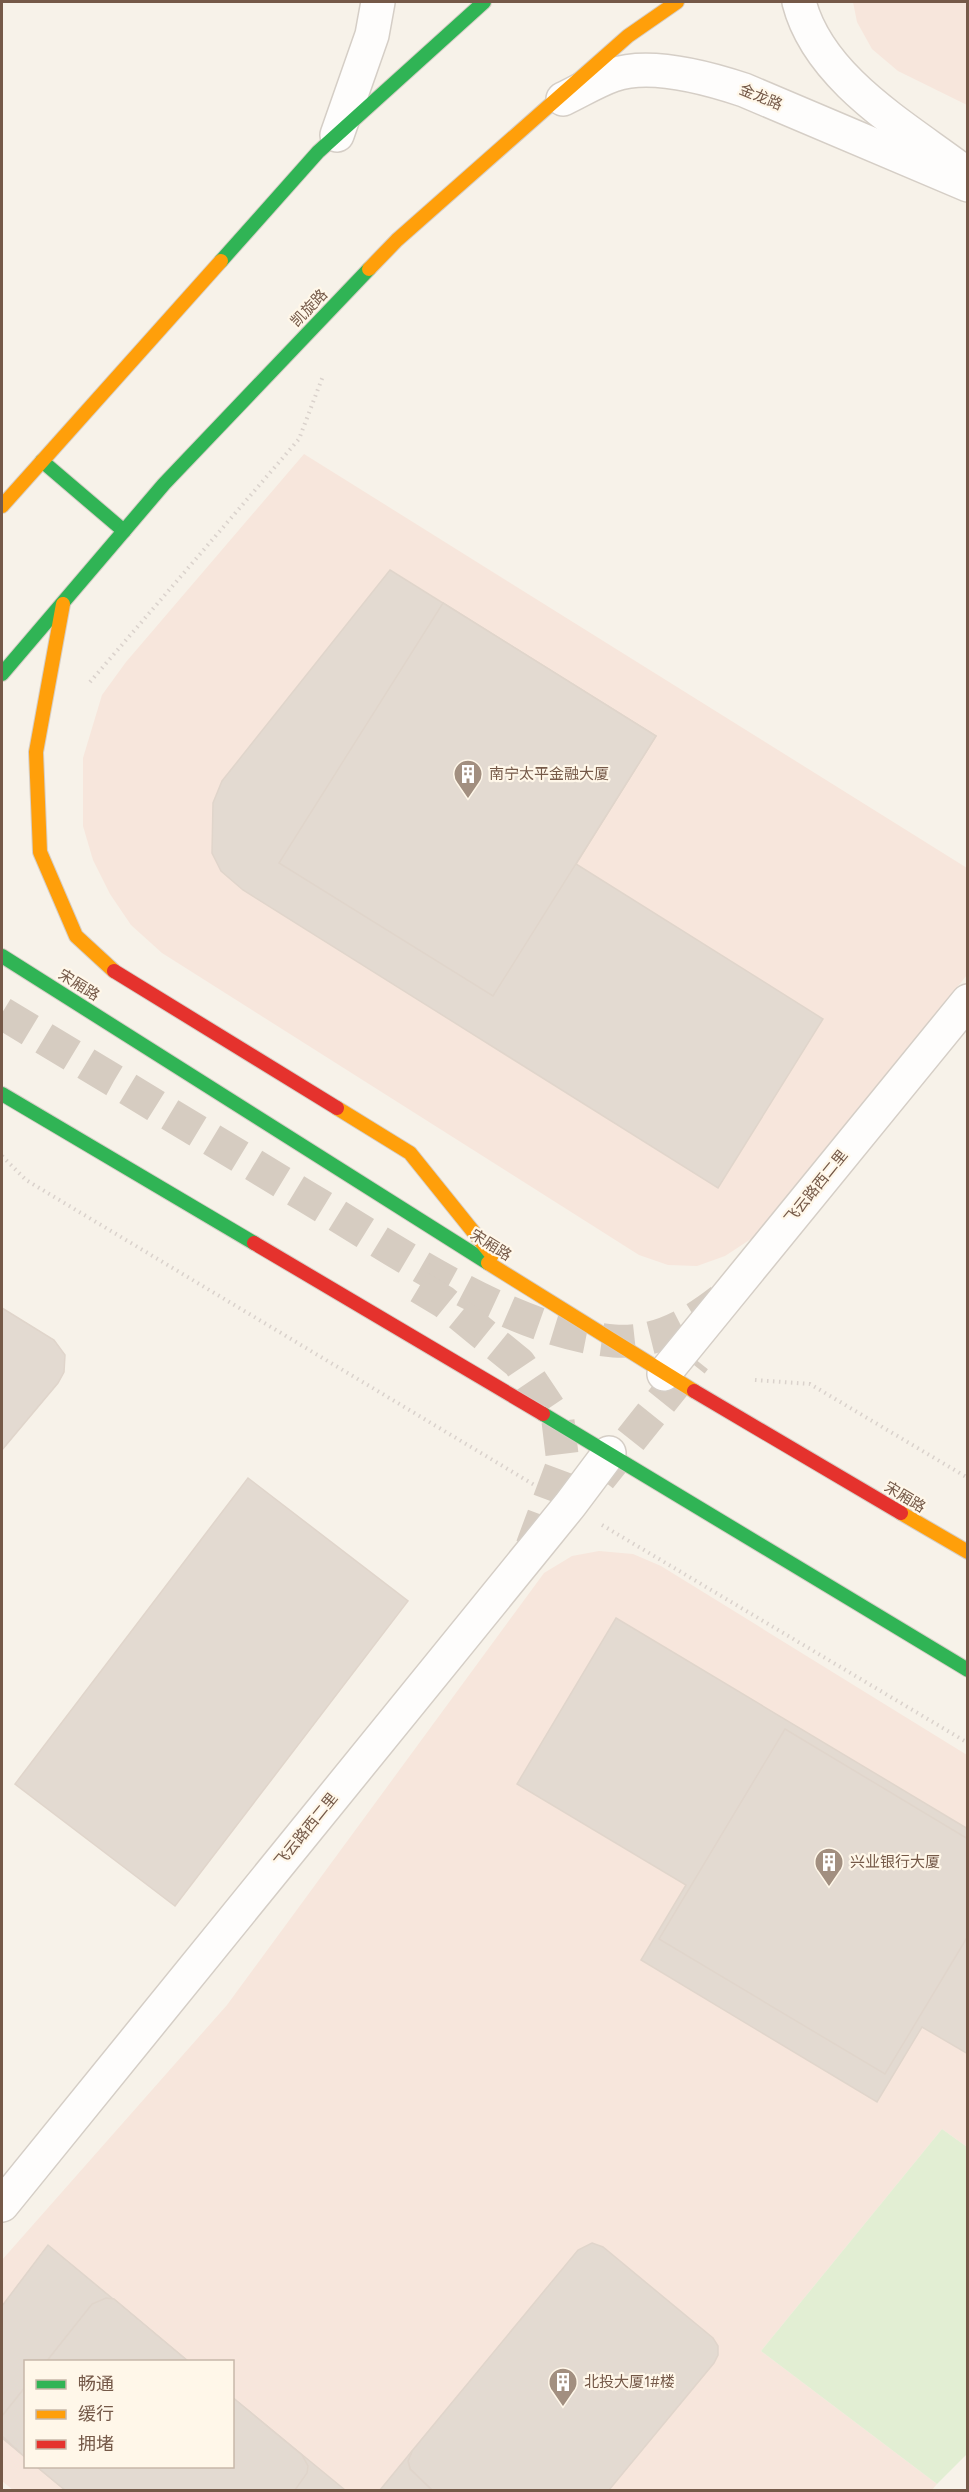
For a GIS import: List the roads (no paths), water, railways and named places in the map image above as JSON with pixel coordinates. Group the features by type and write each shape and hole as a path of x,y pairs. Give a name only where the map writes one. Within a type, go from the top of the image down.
{"main road":[{"path":"2,506 318,152 484,2"},
{"name":"凯旋路","path":"2,674 164,484 397,240 628,36 677,2"},
{"path":"42,461 124,531"},
{"path":"63,602 36,752 39,841 40,852 76,936 114,971 410,1154 508,1275"},
{"name":"宋厢路","path":"2,956 664,1374 968,1552"},
{"path":"2,1094 609,1452 968,1670"},
{"path":"21,1123 61,1128"}],"street":[{"path":"337,135 372,35 378,2"},
{"path":"799,2 803,18 826,56 865,98 968,174"},
{"name":"金龙路","path":"548,106 615,74 656,70 708,78 744,90 968,185"},
{"name":"飞云路西二里","path":"664,1374 968,1001"},
{"name":"飞云路西二里","path":"2,2205 570,1506 609,1452"}],"tunnel":[{"path":"2,1013 414,1263 494,1305 534,1322 574,1334 614,1341 629,1341 672,1331 721,1300"},
{"path":"419,1287 444,1302 519,1363 558,1421 563,1463 531,1549"},
{"path":"600,1478 695,1359"}],"place":[{"name":"南宁太平金融大厦","path":"468,800"},
{"name":"兴业银行大厦","path":"829,1888"},
{"name":"北投大厦1#楼","path":"563,2408"}]}
